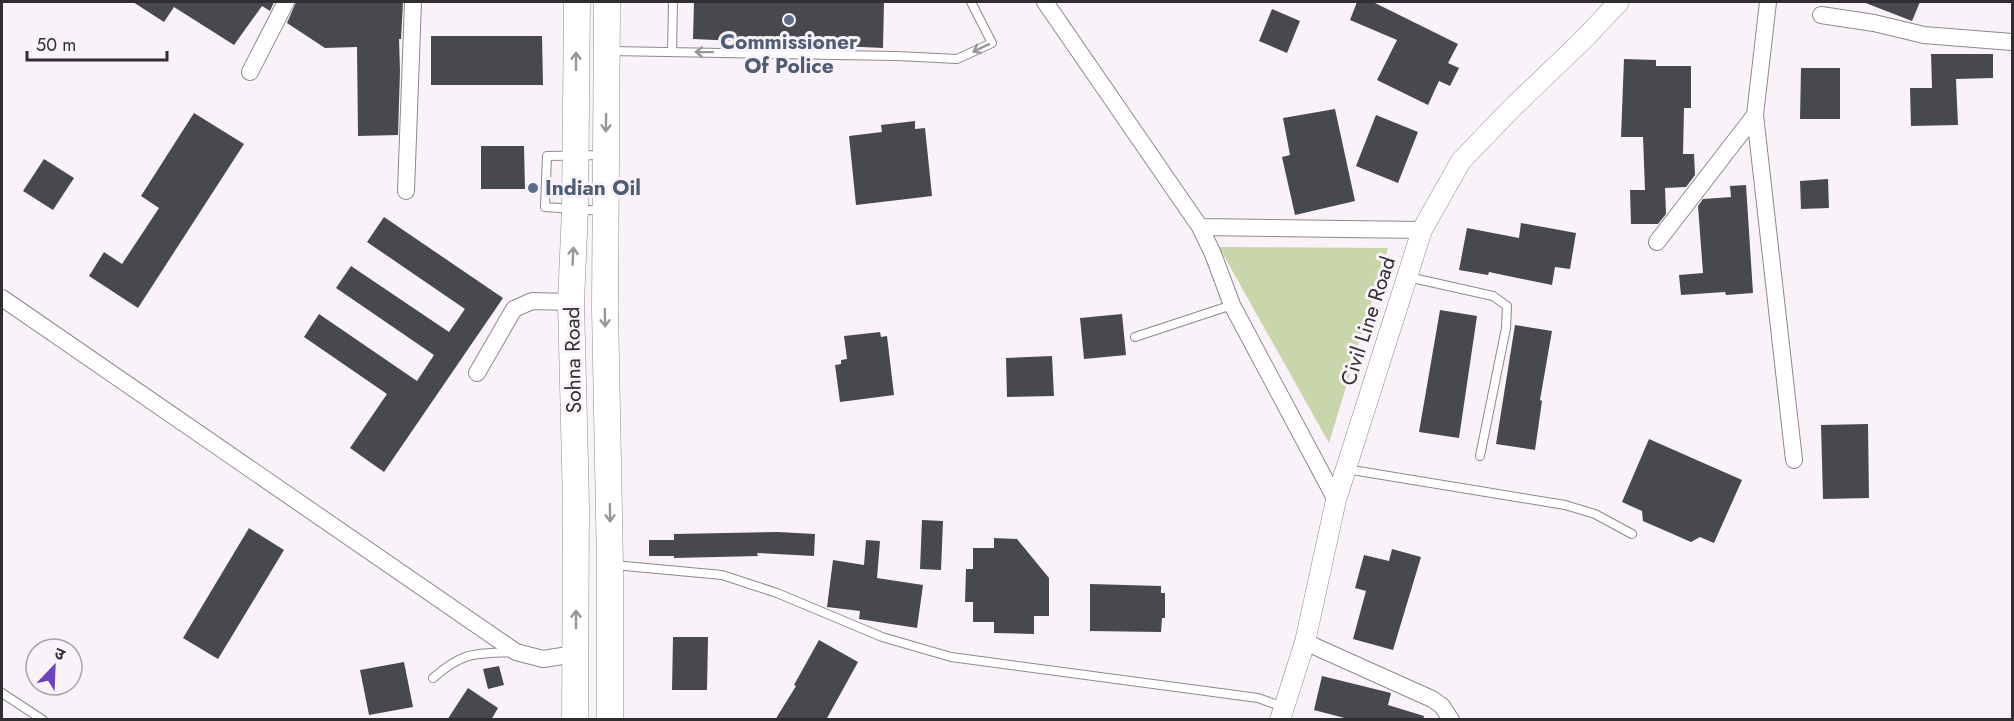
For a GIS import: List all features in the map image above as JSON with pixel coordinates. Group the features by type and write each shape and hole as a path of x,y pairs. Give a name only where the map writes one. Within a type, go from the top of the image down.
{"main road":[{"name":"Sohna Road","path":"575,720 576,505 571,302 575,209 577,2"},
{"name":"Sohna Road","path":"607,2 605,211 610,720"}],"street":[{"path":"250,72 286,2"},
{"path":"406,191 413,2"},
{"path":"1045,2 1200,227 1232,305 1336,500"},
{"name":"Civil Line Road","path":"1282,714 1305,642 1336,500 1422,230 1461,161 1619,2"},
{"path":"1768,2 1755,115 1794,460"},
{"path":"1821,15 1874,23 1924,35 2013,42"},
{"path":"1657,242 1755,115"},
{"path":"1200,227 1422,230"},
{"path":"2,298 516,652 543,659 575,654"},
{"path":"477,373 514,309 532,302 571,302"},
{"path":"1305,642 1432,699 1442,706 1450,720"}],"lane":[{"path":"672,51 673,2"},
{"path":"606,51 957,59 992,43 971,2"},
{"path":"576,154 605,155"},
{"path":"575,209 605,211"},
{"path":"1407,277 1493,296 1506,306 1506,328 1480,456"},
{"path":"1135,337 1232,305"},
{"path":"1346,469 1565,505 1595,514 1632,534"},
{"path":"610,565 722,575 777,593 882,637 951,657 1258,698 1282,714"},
{"path":"433,678 450,663 468,655 516,652"},
{"path":"2,693 43,720"}],"green space":[{"path":"1219,247 1388,248 1329,443"}],"building":[{"path":"133,2 274,2 270,11 262,6 234,45 174,7 164,22"},
{"path":"296,2 403,2 401,39 399,39 398,135 358,136 357,47 325,48 287,23"},
{"name":"Commissioner Of Police","path":"694,2 884,2 883,48 693,39"},
{"path":"1357,2 1373,2 1458,44 1448,63 1459,68 1450,86 1439,81 1428,105 1377,80 1397,40 1350,20"},
{"path":"1863,2 1920,2 1912,21"},
{"path":"1272,9 1300,21 1287,53 1259,41"},
{"path":"431,36 542,36 543,85 431,85"},
{"path":"1931,54 1993,54 1993,78 1956,79 1958,125 1911,126 1910,88 1932,88"},
{"path":"1624,59 1656,60 1656,66 1691,66 1691,108 1684,108 1683,154 1694,154 1695,175 1686,187 1665,188 1666,214 1658,224 1631,224 1630,190 1645,190 1643,137 1621,137"},
{"path":"1801,68 1840,68 1840,119 1800,119"},
{"path":"1335,109 1355,201 1295,215 1282,157 1290,155 1283,118"},
{"path":"194,113 244,144 138,308 89,276 104,252 122,264 159,208 141,196"},
{"path":"1376,115 1418,132 1398,183 1356,166"},
{"path":"915,121 915,129 925,128 932,196 856,205 849,136 882,132 881,125"},
{"path":"481,146 524,146 525,189 481,189"},
{"path":"44,159 74,178 53,210 23,191"},
{"path":"1828,179 1829,208 1801,209 1800,181"},
{"path":"1746,185 1753,293 1681,295 1679,275 1703,273 1698,206 1703,199 1731,197 1730,186"},
{"path":"384,217 503,298 384,472 350,448 387,394 304,337 319,314 417,381 434,355 336,288 351,266 449,332 465,309 367,242"},
{"path":"1521,223 1576,233 1570,269 1555,267 1552,285 1489,272 1488,275 1459,270 1467,228 1519,238"},
{"path":"1440,310 1477,316 1459,438 1419,432"},
{"path":"1122,314 1126,355 1084,359 1080,318"},
{"path":"1515,325 1552,331 1540,400 1542,401 1535,450 1496,444"},
{"path":"880,332 881,337 887,336 894,395 840,402 835,365 847,359 844,336"},
{"path":"1052,356 1054,396 1007,397 1006,358"},
{"path":"1868,424 1869,498 1823,499 1821,425"},
{"path":"1649,439 1742,480 1714,543 1700,537 1691,542 1643,521 1642,511 1622,502"},
{"path":"922,520 943,521 941,570 920,569"},
{"path":"249,528 284,550 218,659 183,638"},
{"path":"778,532 815,534 814,556 757,553 758,556 674,558 674,556 649,556 649,540 674,540 674,534"},
{"path":"994,538 1017,539 1049,578 1049,616 1034,616 1034,634 994,633 994,622 973,622 973,602 965,602 966,569 973,569 973,548 994,548"},
{"path":"866,540 880,541 877,578 923,585 917,628 859,619 860,611 827,607 833,560 864,565"},
{"path":"1392,549 1421,557 1393,650 1353,639 1366,591 1355,588 1364,555 1389,561"},
{"path":"1090,584 1161,586 1161,593 1165,593 1165,618 1162,618 1161,632 1090,631"},
{"path":"673,637 708,637 707,690 672,690"},
{"path":"819,640 858,662 826,720 775,720 796,686 794,685"},
{"path":"404,662 413,707 369,715 360,670"},
{"path":"499,666 504,685 488,689 483,669"},
{"path":"1322,676 1391,693 1388,705 1424,716 1423,720 1352,720 1314,710"},
{"path":"468,688 498,708 491,720 447,720"}],"place":[{"name":"Commissioner Of Police","path":"789,20"},
{"name":"Indian Oil","path":"533,188"}]}
